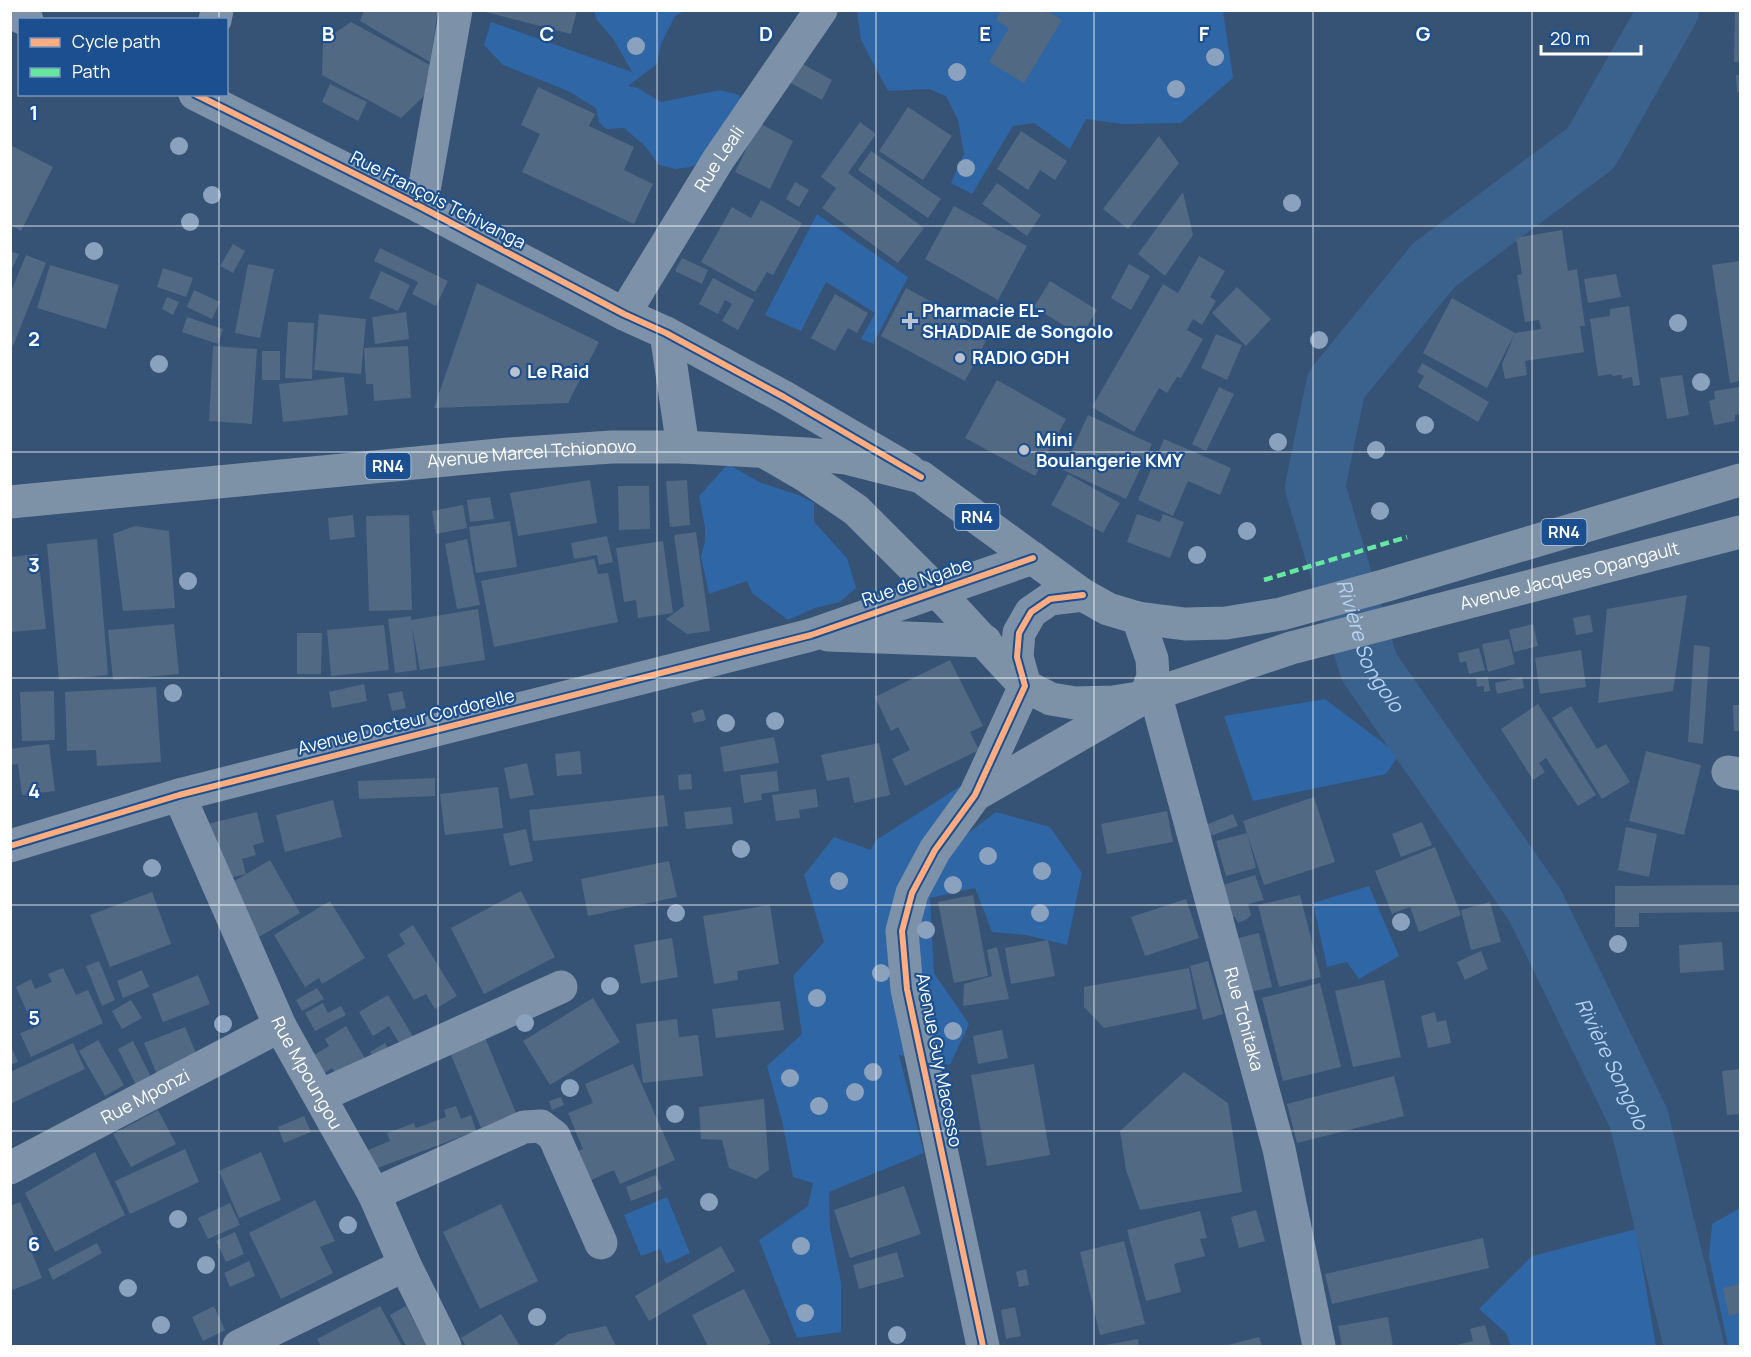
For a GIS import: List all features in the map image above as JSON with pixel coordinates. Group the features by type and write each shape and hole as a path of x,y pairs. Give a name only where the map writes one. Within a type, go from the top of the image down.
{"highway":[{"name":"Avenue Marcel Tchionovo","path":"10,502 509,454 612,447 682,447 765,453"},
{"name":"RN4","path":"765,453 846,458 921,477 1083,595 1108,609 1138,618 1185,624 1226,623 1281,614 1388,585 1740,480"},
{"name":"RN4","path":"765,453 806,476 856,510 936,591"},
{"name":"Avenue Jacques Opangault","path":"1150,695 1291,648 1740,531"},
{"path":"936,591 985,641"},
{"name":"RN4","path":"985,641 1025,687 1052,699 1075,703 1113,702 1150,695"}],"street":[{"path":"421,207 456,10"},
{"name":"Rue Leali","path":"624,314 718,160 821,10"},
{"name":"Rue François Tchivanga","path":"201,96 421,207 624,314 666,333 784,397 921,477"},
{"path":"666,333 682,447"},
{"name":"Rue de Ngabe","path":"811,635 1033,558"},
{"path":"975,795 1025,687 1017,657 1019,633 1030,612 1050,599 1083,595"},
{"path":"975,795 1150,695 1153,677 1152,659 1138,618"},
{"path":"811,635 985,641"},
{"name":"Avenue Docteur Cordorelle","path":"10,846 179,795 811,635"},
{"name":"Rue Tchitaka","path":"1150,695 1279,1149 1319,1347"},
{"name":"Rue Mpoungou","path":"179,795 280,1026 374,1194 445,1347"},
{"name":"Avenue Guy Macosso","path":"975,795 935,850 912,893 902,931 907,989 983,1347"},
{"path":"320,1096 561,987"},
{"name":"Rue Mponzi","path":"10,1168 280,1026"},
{"path":"374,1194 524,1127 541,1126 554,1136 601,1243"},
{"path":"240,1347 405,1265"}],"shaded area":[{"path":"594,11 684,11 675,16 661,44 657,64 628,86 638,88 661,102 720,90 739,95 745,103 706,159 691,167 676,169 659,165 645,146 624,128 606,129 599,122 596,108 568,91 503,65 484,45 491,22 632,72 614,40 597,20"},
{"path":"857,11 1223,11 1233,78 1181,123 1122,124 1086,119 1070,149 1034,123 1013,126 972,194 951,183 964,154 958,120 946,96 929,89 888,91 861,40"},
{"path":"817,214 908,277 873,344 861,339 875,313 826,282 801,331 765,315"},
{"path":"728,464 759,482 801,496 814,503 814,522 847,558 856,588 840,602 815,608 788,620 752,593 747,581 709,594 701,557 705,541 705,527 699,496"},
{"path":"1325,699 1399,755 1386,774 1253,801 1224,716"},
{"path":"964,784 947,849 996,812 1050,827 1082,873 1067,945 1026,935 992,932 975,888 930,898 934,973 969,1024 950,1065 899,1055 924,1153 829,1192 830,1228 841,1283 841,1332 797,1338 759,1240 808,1206 813,1183 793,1177 782,1121 767,1066 802,1034 793,976 824,942 804,875 834,837 871,850 876,840"},
{"path":"1369,886 1399,956 1359,979 1347,962 1327,967 1313,903"},
{"path":"667,1197 690,1253 666,1264 660,1249 641,1256 624,1215"},
{"path":"1740,1208 1740,1346 1728,1346 1709,1257 1712,1224"},
{"path":"1636,1229 1656,1346 1511,1346 1506,1333 1479,1309 1532,1256"}],"building":[{"path":"364,10 438,10 430,62 360,21"},
{"path":"478,10 577,10 571,34"},
{"path":"1001,10 1046,10 1062,20 1024,83 989,62 1009,28 996,20"},
{"path":"1735,10 1740,10 1740,62 1734,62"},
{"path":"351,22 430,65 424,96 401,118 322,75 323,41"},
{"path":"799,62 832,80 822,100 789,82"},
{"path":"1736,75 1740,75 1740,92 1737,92"},
{"path":"330,84 367,102 358,121 322,102"},
{"path":"538,87 595,114 589,126 634,147 624,170 653,184 634,224 522,172 540,134 521,125"},
{"path":"908,107 952,136 923,180 879,151"},
{"path":"860,122 876,134 848,173 924,228 898,263 822,208 836,188 821,177"},
{"path":"759,123 793,141 770,189 735,172"},
{"path":"1021,131 1067,161 1055,180 1040,170 1028,190 997,169"},
{"path":"1159,136 1179,163 1128,229 1103,209"},
{"path":"10,145 53,167 21,231 10,225"},
{"path":"871,151 941,199 928,218 858,170"},
{"path":"795,182 809,190 799,207 786,199"},
{"path":"997,183 1041,215 1027,236 982,204"},
{"path":"1183,192 1193,235 1165,276 1138,254"},
{"path":"761,200 802,223 773,275 767,272 755,292 701,262 732,207 751,218"},
{"path":"954,206 1027,246 998,300 925,259"},
{"path":"1562,230 1568,271 1577,269 1585,326 1580,326 1584,352 1525,361 1527,375 1505,379 1502,364 1515,333 1541,329 1539,320 1525,322 1517,275 1522,274 1516,238"},
{"path":"233,244 245,251 233,273 220,266"},
{"path":"380,248 448,281 436,306 412,294 418,282 374,261"},
{"path":"10,251 19,254 10,273"},
{"path":"26,255 46,263 11,351 10,294"},
{"path":"1199,256 1225,271 1210,297 1216,301 1202,325 1193,319 1187,330 1203,339 1181,378 1177,377 1167,393 1159,388 1134,432 1092,407 1163,284 1178,293"},
{"path":"682,258 708,270 702,284 675,271"},
{"path":"1740,261 1740,381 1730,383 1712,265"},
{"path":"248,264 274,269 260,338 235,333"},
{"path":"1129,264 1150,276 1131,310 1111,298"},
{"path":"50,265 119,285 106,329 37,308"},
{"path":"163,268 193,278 186,297 157,287"},
{"path":"381,271 410,285 398,311 369,298"},
{"path":"1616,274 1621,297 1588,303 1584,279"},
{"path":"713,278 754,300 738,330 722,321 732,304 725,300 718,314 699,304"},
{"path":"1050,281 1097,310 1081,336 1034,307"},
{"name":"Le Raid","path":"477,283 599,342 568,403 434,408"},
{"path":"1237,287 1271,319 1246,346 1212,313"},
{"path":"906,288 990,333 965,381 881,336"},
{"path":"194,290 220,302 212,319 187,307"},
{"path":"835,294 868,313 857,333 848,328 835,351 811,338"},
{"path":"167,297 179,302 173,315 162,309"},
{"path":"1452,298 1515,333 1487,388 1423,353"},
{"path":"1629,306 1640,385 1633,386 1632,377 1622,379 1622,375 1612,376 1612,374 1598,376 1590,319 1610,316 1610,309"},
{"path":"406,312 409,339 375,344 372,317"},
{"path":"319,314 366,319 361,374 314,370"},
{"path":"187,317 223,329 218,344 182,332"},
{"path":"288,322 314,323 312,379 285,378"},
{"path":"1216,334 1242,345 1227,380 1201,368"},
{"path":"213,346 257,349 252,424 209,421"},
{"path":"408,346 411,398 374,401 373,384 366,384 364,348"},
{"path":"262,351 280,351 280,380 262,380"},
{"path":"1422,363 1489,402 1478,422 1418,387 1424,376 1417,372"},
{"path":"1682,375 1689,415 1667,419 1660,378"},
{"path":"344,377 348,415 283,422 279,384"},
{"path":"997,380 1066,419 1035,476 965,438"},
{"path":"1219,387 1234,394 1206,451 1192,444"},
{"path":"1740,387 1740,414 1735,415 1735,421 1714,425 1709,401 1715,399 1714,391"},
{"path":"1088,415 1152,444 1126,499 1063,470"},
{"path":"1164,439 1231,468 1220,495 1188,481 1173,516 1138,500"},
{"path":"1068,474 1120,503 1103,533 1051,505"},
{"path":"590,480 597,523 518,536 510,493"},
{"path":"687,480 690,525 670,527 666,481"},
{"path":"618,486 649,486 650,529 619,530"},
{"path":"490,497 494,519 470,522 467,500"},
{"path":"463,505 467,528 436,534 432,511"},
{"path":"1137,514 1160,522 1163,514 1184,522 1170,558 1127,542"},
{"path":"353,515 355,537 330,540 328,518"},
{"path":"409,515 412,610 369,611 366,516"},
{"path":"510,521 517,567 476,573 469,527"},
{"path":"135,526 169,531 175,608 123,611 113,534"},
{"path":"696,532 710,631 687,634 666,619 684,606 674,535"},
{"path":"607,536 613,562 599,565 597,555 574,559 571,543"},
{"path":"97,539 108,675 59,680 47,544"},
{"path":"467,539 480,605 457,609 445,544"},
{"path":"663,541 673,613 638,618 636,600 624,602 616,548"},
{"path":"38,554 46,629 10,632 10,557"},
{"path":"594,559 598,574 608,573 618,622 494,647 481,581"},
{"path":"1687,595 1673,691 1598,703 1607,609"},
{"path":"478,609 485,660 420,670 412,626 417,670 395,673 388,619 411,616 411,620"},
{"path":"1590,615 1593,632 1576,635 1573,618"},
{"path":"174,624 179,674 113,680 108,630"},
{"path":"1533,624 1538,646 1514,652 1509,630"},
{"path":"384,625 389,670 331,676 327,630"},
{"path":"297,633 322,633 321,674 297,674"},
{"path":"1509,639 1515,664 1488,672 1482,644"},
{"path":"1694,645 1710,647 1703,744 1688,742"},
{"path":"1479,648 1485,670 1469,674 1466,661 1460,663 1458,653"},
{"path":"1581,650 1586,687 1540,694 1535,658"},
{"path":"950,660 983,726 970,732 979,750 905,786 892,759 910,750 898,727 891,731 875,697"},
{"path":"1488,677 1490,691 1484,692 1484,686 1477,687 1476,678"},
{"path":"1522,677 1524,688 1497,694 1495,683"},
{"path":"364,684 367,701 332,708 329,692"},
{"path":"156,687 161,762 97,766 96,750 67,751 65,692"},
{"path":"54,691 55,740 22,741 20,692"},
{"path":"402,691 406,708 392,711 388,694"},
{"path":"1538,704 1596,795 1578,806 1546,758 1539,763 1545,772 1533,780 1501,729"},
{"path":"1733,705 1740,705 1740,731 1734,731"},
{"path":"1571,706 1597,749 1606,744 1630,782 1602,799 1552,718"},
{"path":"703,709 706,720 694,723 691,713"},
{"path":"774,737 779,763 724,772 720,747"},
{"path":"879,743 890,795 854,803 849,777 827,781 821,755"},
{"path":"49,744 55,791 22,795 18,764 10,765 10,749"},
{"path":"580,751 582,774 557,776 555,754"},
{"path":"1646,751 1701,765 1684,835 1629,821"},
{"path":"527,763 534,795 510,799 504,768"},
{"path":"777,771 779,791 761,794 762,800 744,803 740,775"},
{"path":"691,774 692,789 679,790 678,775"},
{"path":"435,778 435,796 359,799 358,781"},
{"path":"498,787 503,828 445,835 440,794"},
{"path":"816,789 818,807 799,810 800,818 776,821 772,795"},
{"path":"664,795 668,826 533,841 529,810"},
{"path":"1314,797 1335,862 1264,885 1243,821"},
{"path":"333,800 342,837 285,852 276,815"},
{"path":"731,807 733,824 686,829 684,812"},
{"path":"1167,811 1173,842 1107,854 1101,824"},
{"path":"257,812 264,842 253,845 256,855 242,859 246,874 222,880 207,824"},
{"path":"1233,814 1238,826 1199,840 1195,829"},
{"path":"1422,822 1432,845 1401,857 1392,834"},
{"path":"1626,827 1657,834 1649,877 1618,870"},
{"path":"526,829 533,861 510,866 503,834"},
{"path":"1247,833 1256,868 1226,876 1216,841"},
{"path":"1435,847 1461,915 1419,932 1410,907 1392,914 1375,871"},
{"path":"270,860 300,913 252,941 231,883"},
{"path":"669,861 677,897 588,916 581,879"},
{"path":"1255,875 1264,900 1248,904 1251,915 1238,923 1235,917 1229,917 1223,885"},
{"path":"1740,885 1740,912 1639,913 1639,927 1615,927 1615,886"},
{"path":"521,891 555,957 484,994 451,928"},
{"path":"152,892 171,944 110,967 90,915"},
{"path":"973,895 988,976 954,983 938,902"},
{"path":"1300,895 1321,977 1279,987 1258,905"},
{"path":"1186,899 1199,938 1145,956 1131,917"},
{"path":"330,901 365,958 322,984 319,978 305,987 274,935"},
{"path":"1490,902 1501,942 1471,950 1461,910"},
{"path":"770,905 779,964 737,971 738,980 714,984 703,916"},
{"path":"413,925 457,996 435,1009 426,994 414,1000 387,955 405,944 399,934"},
{"path":"1259,933 1272,987 1242,994 1230,940"},
{"path":"672,938 678,977 641,984 634,945"},
{"path":"1048,940 1055,976 1011,984 1005,948"},
{"path":"1722,942 1724,970 1680,973 1679,945"},
{"path":"997,947 1009,999 963,1006 964,984 992,976 987,950"},
{"path":"1481,951 1488,969 1465,980 1457,962"},
{"path":"99,961 115,1000 102,1006 86,966"},
{"path":"1208,961 1223,1014 1203,1020 1190,966"},
{"path":"63,968 76,995 88,990 103,1023 31,1057 20,1033 34,1028 16,987 31,979 35,989 52,982 48,974"},
{"path":"1189,968 1197,1009 1104,1028 1084,1007 1084,987"},
{"path":"142,970 149,987 123,998 117,981"},
{"path":"198,975 210,1004 163,1022 152,994"},
{"path":"1384,980 1401,1057 1353,1067 1335,991"},
{"path":"1320,983 1341,1067 1283,1081 1262,998"},
{"path":"317,988 324,999 302,1011 296,1000"},
{"path":"388,995 417,1043 404,1051 389,1026 373,1036 359,1012"},
{"path":"593,998 620,1042 550,1085 523,1041"},
{"path":"131,1000 142,1018 122,1029 112,1011"},
{"path":"780,1001 784,1030 716,1038 712,1009"},
{"path":"323,1003 328,1013 341,1006 346,1015 315,1031 305,1013"},
{"path":"1435,1012 1437,1022 1446,1020 1451,1043 1428,1048 1421,1016"},
{"path":"677,1019 679,1037 698,1035 703,1076 643,1083 636,1024"},
{"path":"346,1026 367,1062 339,1079 332,1068 323,1074 312,1056 329,1046 325,1039"},
{"path":"185,1027 199,1060 158,1077 144,1043"},
{"path":"1002,1030 1008,1058 978,1064 973,1036"},
{"path":"484,1035 516,1113 481,1128 449,1050"},
{"path":"98,1040 124,1085 105,1096 79,1051"},
{"path":"133,1041 154,1083 139,1091 118,1049"},
{"path":"73,1043 85,1069 10,1104 10,1072"},
{"path":"385,1043 391,1054 376,1062 370,1052"},
{"path":"10,1044 18,1062 10,1065"},
{"path":"633,1064 675,1160 620,1184 614,1170 584,1183 571,1154 583,1149 568,1113 593,1103 585,1084"},
{"path":"1034,1064 1050,1155 987,1166 971,1075"},
{"path":"1740,1069 1740,1114 1727,1115 1722,1071"},
{"path":"1184,1072 1228,1103 1242,1192 1140,1210 1126,1170 1120,1131"},
{"path":"1394,1076 1404,1116 1297,1143 1287,1104"},
{"path":"561,1097 564,1105 552,1110 549,1101"},
{"path":"764,1099 769,1170 756,1179 729,1168 722,1140 701,1139 699,1107"},
{"path":"456,1106 461,1119 471,1115 476,1131 375,1169 368,1150 390,1141 387,1133 414,1123 416,1128 446,1117 444,1110"},
{"path":"158,1110 176,1144 131,1167 113,1134"},
{"path":"304,1116 311,1132 284,1143 278,1127"},
{"path":"185,1149 199,1182 130,1214 115,1181"},
{"path":"95,1152 125,1215 55,1252 25,1193"},
{"path":"261,1152 281,1200 239,1218 219,1171"},
{"path":"656,1175 662,1189 631,1201 626,1187"},
{"path":"904,1186 921,1234 850,1258 834,1210"},
{"path":"315,1200 335,1241 320,1247 333,1273 281,1299 249,1233"},
{"path":"20,1202 38,1244 30,1248 42,1278 10,1291 10,1206"},
{"path":"230,1203 240,1225 208,1239 198,1218"},
{"path":"501,1204 538,1281 480,1309 443,1232"},
{"path":"1256,1210 1265,1241 1239,1248 1231,1217"},
{"path":"1200,1211 1207,1238 1200,1239 1205,1256 1174,1264 1181,1292 1146,1301 1127,1230"},
{"path":"235,1232 244,1254 226,1262 216,1241"},
{"path":"1483,1238 1489,1268 1332,1304 1325,1274"},
{"path":"1124,1241 1145,1324 1100,1335 1080,1252"},
{"path":"97,1243 102,1253 53,1280 48,1269"},
{"path":"721,1246 735,1271 649,1321 635,1296"},
{"path":"897,1252 904,1277 859,1289 853,1265"},
{"path":"249,1261 255,1276 230,1287 224,1273"},
{"path":"1026,1269 1029,1285 1019,1287 1016,1272"},
{"path":"1740,1284 1740,1313 1729,1316 1723,1288"},
{"path":"744,1289 771,1343 764,1346 708,1346 692,1315"},
{"path":"214,1306 225,1330 203,1341 192,1317"},
{"path":"380,1306 402,1346 321,1346 317,1339"},
{"path":"406,1306 427,1346 406,1346 390,1315"},
{"path":"1015,1307 1021,1336 1006,1339 1001,1310"},
{"path":"501,1314 520,1346 466,1346 461,1338"},
{"path":"1388,1317 1393,1346 1342,1346 1338,1326"},
{"path":"1485,1325 1491,1346 1452,1346 1473,1341 1470,1329"},
{"path":"606,1326 616,1346 552,1346 568,1334"},
{"path":"1259,1337 1262,1346 1224,1346"},
{"path":"1138,1339 1139,1346 1105,1346 1105,1345"}],"waterway":[{"name":"Rivière Songolo","path":"1669,10 1591,148 1434,265 1336,385 1315,487 1369,667 1535,905 1639,1119 1694,1346"}],"marked path":[{"path":"1264,580 1407,537"}],"cycle path":[{"path":"199,96 421,207 624,314 666,333 784,397 921,477"},
{"path":"10,846 179,795 811,635 1033,558"},
{"path":"983,1346 907,989 902,931 912,893 935,850 975,795 1025,686 1017,657 1019,633 1031,612 1050,599 1083,595"}],"place":[{"name":"Pharmacie EL- SHADDAIE de Songolo","path":"910,321"},
{"name":"RADIO GDH","path":"960,358"},
{"name":"Le Raid","path":"515,372"},
{"name":"Mini Boulangerie KMY","path":"1024,450"}]}
